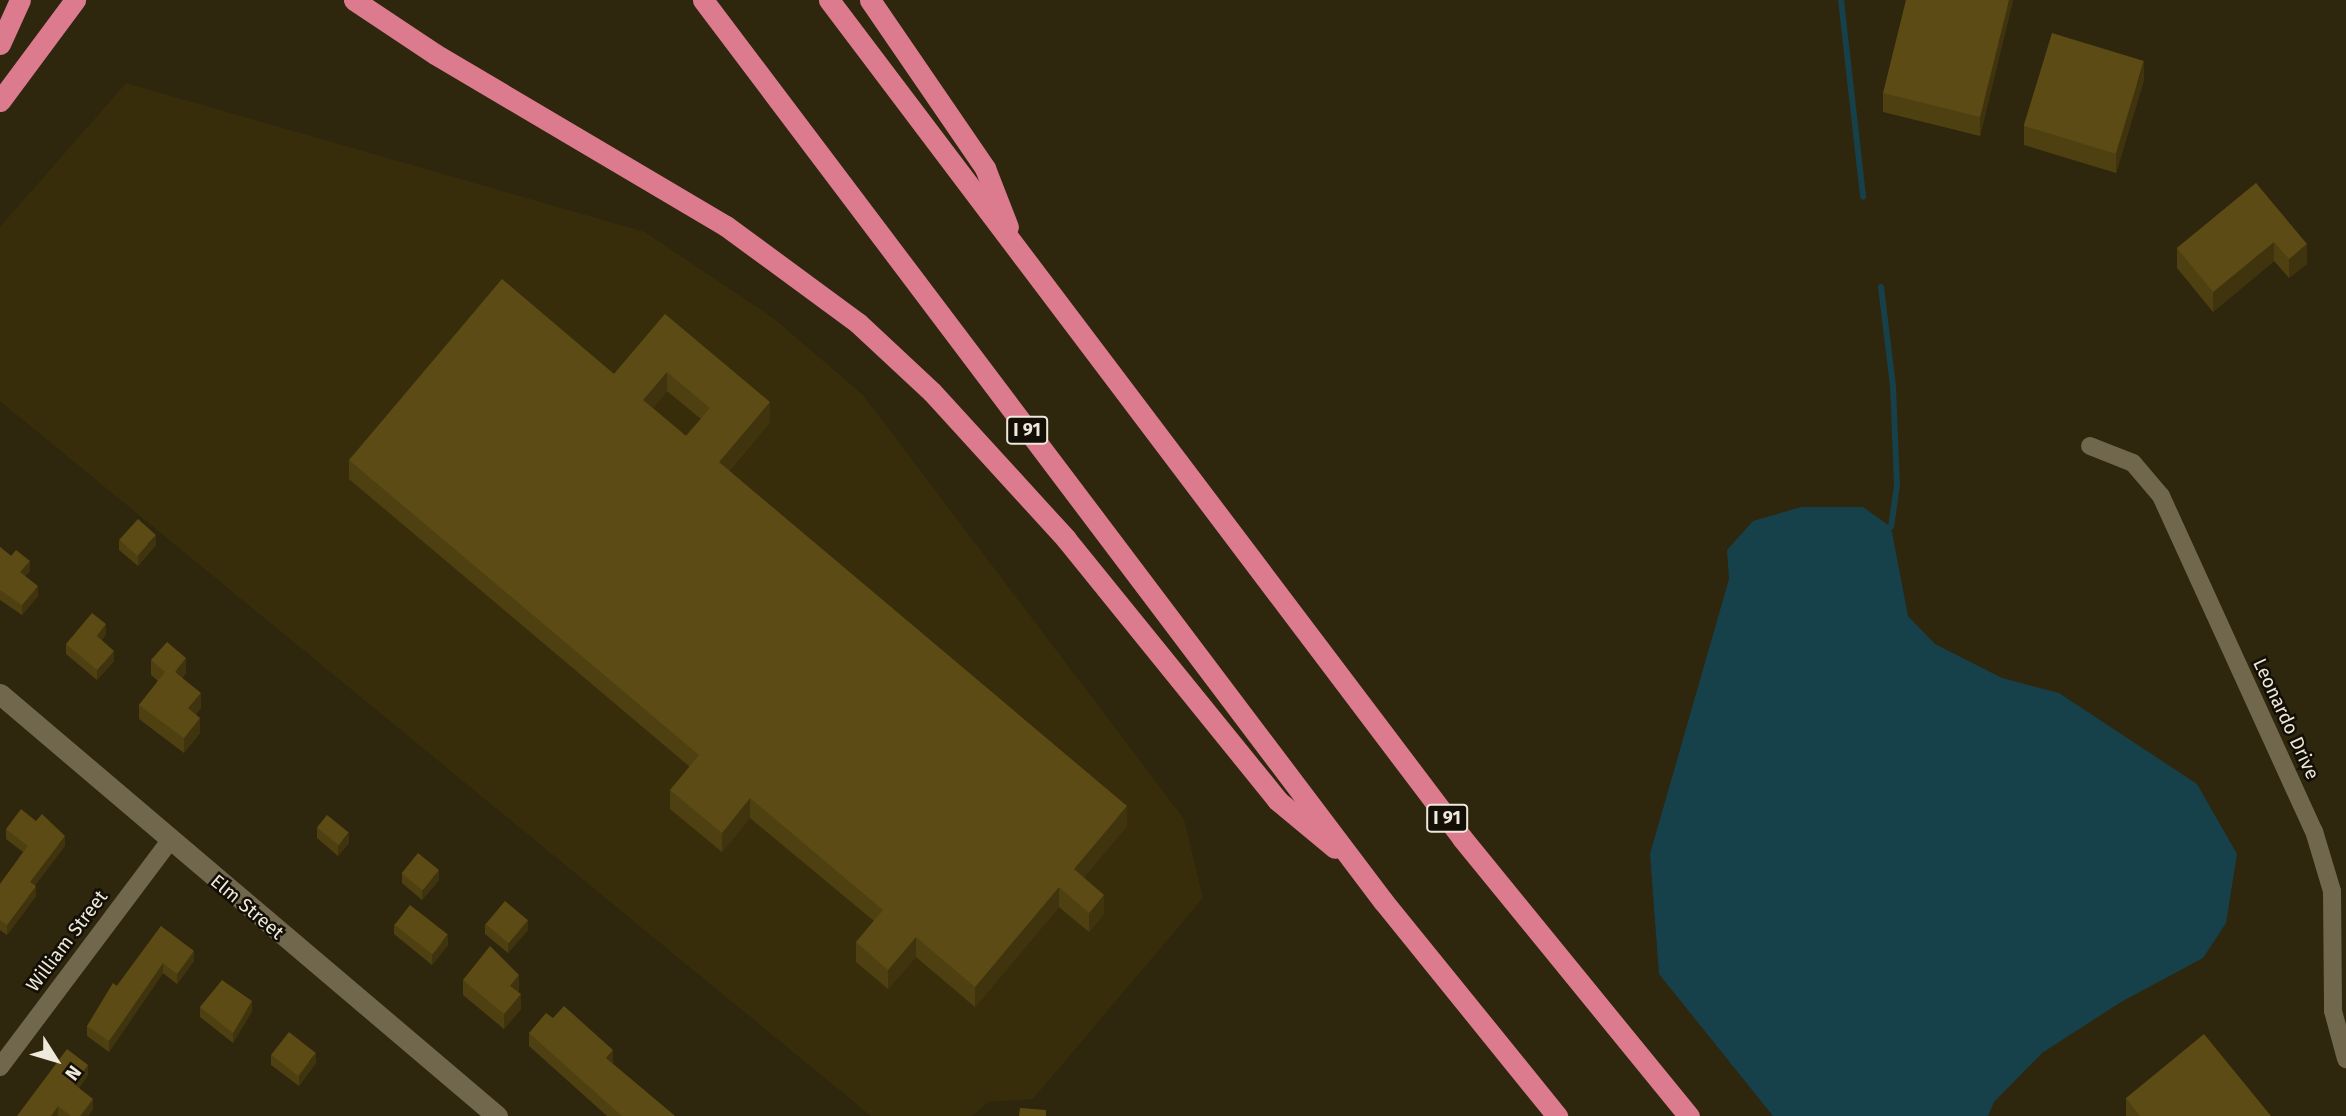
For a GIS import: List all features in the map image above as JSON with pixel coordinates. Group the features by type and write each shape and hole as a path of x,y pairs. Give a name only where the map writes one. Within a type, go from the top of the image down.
{"highway":[{"path":"0,44 20,0"},
{"path":"0,101 75,0"},
{"path":"354,0 435,54 736,232 858,323 932,392 1066,540 1277,800 1352,859"},
{"name":"I 91","path":"703,0 1352,859 1557,1116"},
{"name":"I 91","path":"829,0 1462,838 1689,1116"},
{"path":"870,0 985,168 1012,243"}],"street":[{"name":"Leonardo Drive","path":"2090,446 2133,463 2161,496 2314,831 2332,891 2333,1011 2346,1059"},
{"name":"Elm Street","path":"0,694 169,842 497,1116"},
{"name":"William Street","path":"0,1067 169,842"}],"shaded area":[{"path":"126,83 645,232 773,318 863,395 1184,819 1203,898 1033,1099 988,1102 972,1116 871,1116 0,401 0,227"}],"water":[{"path":"1801,507 1863,507 1891,527 1908,616 1935,644 2002,678 2059,693 2197,784 2237,854 2226,923 2203,958 2121,1002 2042,1053 1994,1102 1988,1116 1773,1116 1659,974 1650,854 1729,579 1727,550 1753,521"}],"building":[{"path":"1906,0 2009,0 1980,117 1883,93"},
{"path":"2052,33 2144,61 2115,154 2024,126"},
{"path":"2256,183 2307,244 2289,259 2274,242 2213,292 2177,248"},
{"path":"502,279 614,374 665,314 770,402 719,462 1127,806 1074,869 1104,895 1089,913 1059,887 975,987 916,937 888,970 856,942 883,910 750,798 722,833 670,790 699,755 349,460","holes":["667,372 710,408 686,436 643,400"]},
{"path":"138,519 156,535 137,556 119,540"},
{"path":"0,547 11,556 16,550 30,561 20,572 38,586 22,605 0,590"},
{"path":"92,613 106,624 97,636 114,651 97,670 66,644"},
{"path":"167,642 186,658 175,672 201,693 188,708 200,718 184,738 139,705 165,672 151,660"},
{"path":"21,809 36,821 42,814 65,836 30,882 36,886 7,925 0,920 0,884 28,846 6,829"},
{"path":"327,815 349,833 339,845 317,827"},
{"path":"418,853 439,870 423,890 402,873"},
{"path":"505,901 528,920 509,943 486,924"},
{"path":"410,905 448,935 432,954 395,925"},
{"path":"161,926 194,951 177,974 163,963 109,1041 87,1026 113,983 117,986"},
{"path":"490,946 519,975 510,986 521,994 504,1014 463,980"},
{"path":"222,980 252,1001 233,1033 200,1007"},
{"path":"564,1006 613,1050 606,1058 675,1116 622,1116 529,1033 546,1013 553,1018"},
{"path":"289,1032 316,1053 298,1076 271,1055"},
{"path":"2204,1034 2271,1116 2140,1116 2126,1098"},
{"path":"67,1049 88,1065 74,1084 93,1099 80,1116 71,1116 58,1106 51,1116 17,1116"},
{"path":"1020,1108 1046,1110 1046,1116 1019,1116"}],"waterway":[{"path":"1841,0 1863,197"},
{"path":"1881,287 1893,386 1897,485 1891,527"}]}
